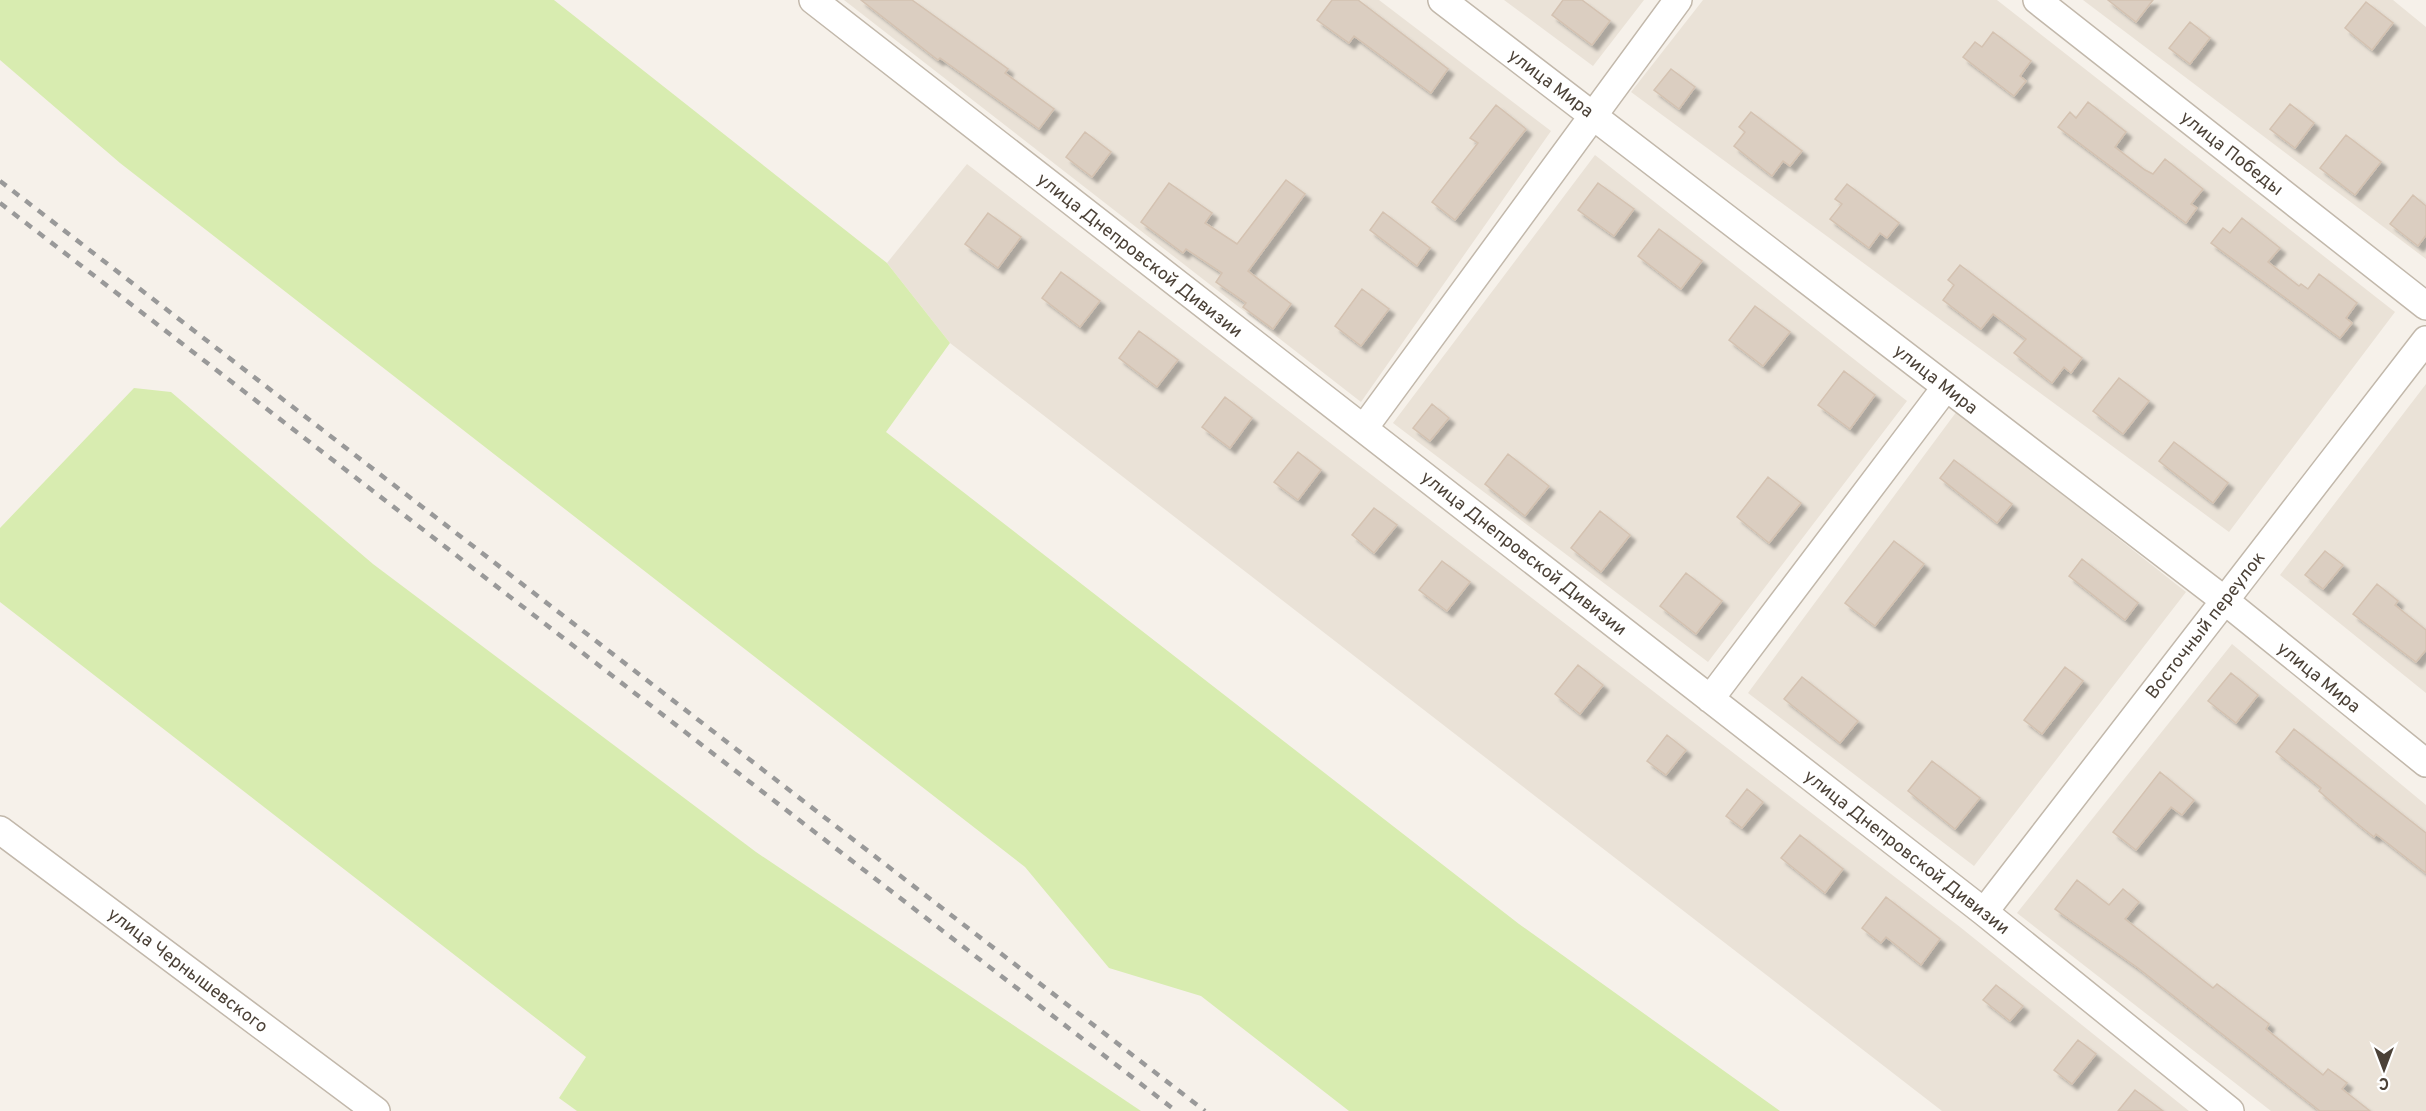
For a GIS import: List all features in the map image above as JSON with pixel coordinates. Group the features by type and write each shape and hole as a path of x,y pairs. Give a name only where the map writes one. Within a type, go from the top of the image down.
{"street":[{"name":"улица Днепровской Дивизии","path":"813,0 1984,912 2230,1111"},
{"name":"улица Мира","path":"1442,0 2224,600 2426,763"},
{"path":"1364,428 1678,0"},
{"name":"улица Победы","path":"2037,0 2426,306"},
{"name":"Восточный переулок","path":"1984,912 2426,340"},
{"path":"1710,699 1946,387"},
{"name":"улица Чернышевского","path":"0,830 376,1111"}],"shaded area":[{"path":"844,0 1379,0 1551,131 1361,402"},
{"path":"1504,0 1644,0 1593,66"},
{"path":"1703,0 1997,0 2395,312 2229,532 1631,92"},
{"path":"2083,0 2393,0 2426,27 2426,259"},
{"path":"1595,155 1907,401 1708,662 1393,423"},
{"path":"967,164 1960,927 2189,1111 1942,1111 950,343 887,263"},
{"path":"2426,384 2426,693 2280,575"},
{"path":"1957,411 2186,592 1974,866 1748,693"},
{"path":"2232,644 2426,805 2426,1111 2271,1111 2017,913"}],"green space":[{"path":"0,0 554,0 887,263 950,343 886,432 1519,924 1780,1111 1349,1111 1201,996 1109,968 1025,867 120,163 0,60"},
{"path":"134,388 171,392 373,564 756,852 1141,1111 577,1111 559,1098 586,1057 0,602 0,528"}],"building":[{"path":"861,0 912,0 1008,69 1005,73 1054,109 1039,129 940,58 938,60"},
{"path":"1332,0 1358,0 1448,69 1431,93 1354,36 1349,43 1317,20"},
{"path":"1563,0 1582,0 1610,21 1592,45 1552,15"},
{"path":"2108,0 2153,0 2136,22"},
{"path":"2366,2 2393,23 2372,50 2345,28"},
{"path":"2190,22 2210,38 2190,64 2169,48"},
{"path":"1993,32 2031,61 2020,76 2026,81 2014,96 1963,57 1975,42 1982,47"},
{"path":"1671,69 1695,87 1679,109 1654,90"},
{"path":"2088,102 2126,132 2115,147 2145,170 2153,174 2165,159 2203,189 2191,204 2197,208 2186,223 2058,127 2070,112 2076,118"},
{"path":"2290,104 2314,123 2295,148 2270,129"},
{"path":"1496,105 1526,129 1455,220 1432,202 1478,143 1470,138"},
{"path":"1751,112 1802,151 1790,166 1783,161 1772,176 1734,146 1745,132 1739,127"},
{"path":"1085,132 1111,152 1092,177 1066,157"},
{"path":"2346,135 2381,162 2355,195 2320,168"},
{"path":"1286,180 1305,194 1248,271 1291,304 1273,329 1243,307 1246,303 1216,282 1222,273 1186,249 1183,253 1141,222 1169,183 1212,213 1205,223 1237,244"},
{"path":"1598,183 1634,209 1614,236 1578,210"},
{"path":"1847,184 1899,223 1887,238 1880,233 1869,248 1830,219 1842,204 1835,199"},
{"path":"2413,195 2426,206 2426,235 2418,246 2390,224"},
{"path":"1383,212 1430,248 1417,266 1370,230"},
{"path":"988,213 1021,237 998,268 965,244"},
{"path":"2242,218 2280,248 2268,262 2299,286 2301,284 2308,289 2319,274 2357,303 2346,318 2352,323 2340,338 2211,243 2223,228 2230,233"},
{"path":"1659,229 1702,261 1681,289 1638,256"},
{"path":"1960,265 2082,358 2071,373 2064,367 2052,383 2014,353 2026,339 1993,314 1981,329 1943,300 1954,285 1948,280"},
{"path":"1061,272 1100,301 1080,327 1042,298"},
{"path":"1362,289 1389,309 1361,346 1335,326"},
{"path":"1755,306 1790,332 1763,366 1729,340"},
{"path":"1139,331 1178,360 1157,387 1119,358"},
{"path":"1844,371 1875,395 1850,429 1818,405"},
{"path":"2119,378 2149,401 2123,434 2093,411"},
{"path":"1225,397 1252,418 1230,448 1202,427"},
{"path":"1432,404 1449,418 1430,441 1413,428"},
{"path":"2174,442 2228,483 2213,503 2159,461"},
{"path":"1298,452 1321,470 1298,500 1274,482"},
{"path":"1508,454 1549,486 1525,516 1485,484"},
{"path":"1954,460 2012,504 1997,523 1940,478"},
{"path":"1768,477 1801,503 1769,543 1737,517"},
{"path":"1374,508 1397,525 1374,553 1352,535"},
{"path":"1600,511 1630,535 1601,572 1571,548"},
{"path":"1894,541 1924,564 1875,626 1845,603"},
{"path":"2325,551 2343,565 2323,589 2305,575"},
{"path":"2082,559 2138,603 2125,620 2069,576"},
{"path":"1442,561 1470,582 1447,611 1419,590"},
{"path":"1686,573 1722,601 1696,634 1660,606"},
{"path":"2377,584 2398,601 2395,605 2426,630 2426,650 2416,662 2353,614"},
{"path":"1578,665 1603,685 1580,714 1555,694"},
{"path":"2065,667 2083,681 2042,734 2024,720"},
{"path":"2231,673 2258,695 2236,723 2208,701"},
{"path":"1802,677 1858,721 1840,743 1784,699"},
{"path":"2294,729 2426,833 2426,873 2376,834 2374,837 2354,821 2319,791 2321,788 2276,752"},
{"path":"1667,735 1686,750 1666,775 1647,761"},
{"path":"1932,761 1980,798 1955,829 1908,791"},
{"path":"2160,772 2194,800 2182,815 2171,807 2136,850 2113,832"},
{"path":"1747,789 1763,802 1742,828 1726,816"},
{"path":"1800,835 1843,869 1825,893 1781,858"},
{"path":"2077,880 2109,905 2123,889 2139,902 2125,919 2213,988 2217,984 2269,1024 2266,1029 2323,1075 2328,1069 2347,1083 2342,1089 2370,1111 2320,1111 2138,968 2055,909"},
{"path":"1886,897 1940,939 1921,965 1886,937 1881,943 1862,928"},
{"path":"1996,985 2023,1006 2010,1021 1983,1000"},
{"path":"2078,1040 2096,1054 2072,1084 2054,1070"},
{"path":"2135,1090 2163,1111 2118,1111"}],"railway":[{"path":"0,181 1205,1111"},
{"path":"0,203 1176,1111"}]}
